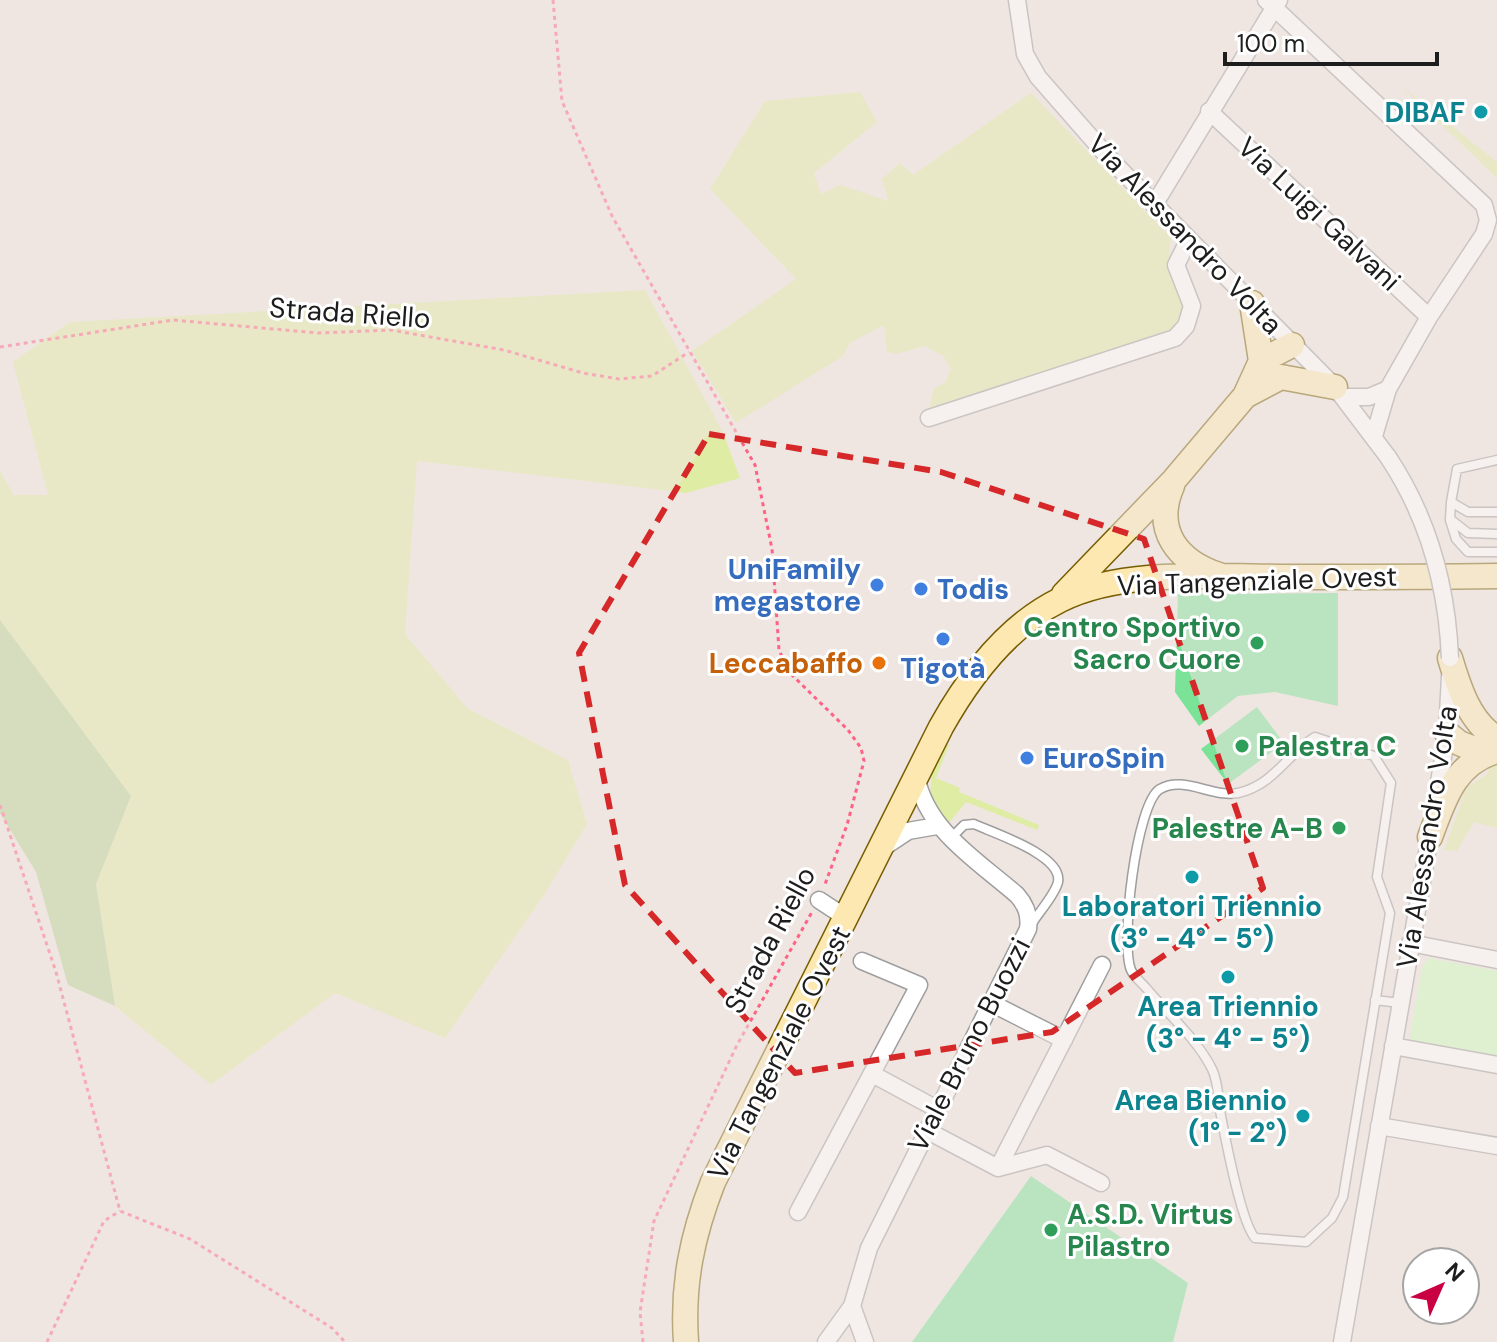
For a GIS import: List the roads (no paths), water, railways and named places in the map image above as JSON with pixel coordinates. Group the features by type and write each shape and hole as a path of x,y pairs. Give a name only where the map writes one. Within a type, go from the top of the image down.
{"main road":[{"path":"1058,600 1174,480 1245,396 1261,361 1252,303"},
{"path":"1261,361 1292,345"},
{"path":"1281,377 1292,345"},
{"path":"1245,396 1281,377 1339,392"},
{"path":"1174,480 1165,509 1169,541 1189,560 1223,577"},
{"name":"Via Tangenziale Ovest","path":"686,1342 685,1273 697,1223 713,1182 954,704 982,665 1011,635 1058,600 1103,585 1223,577 1497,576"},
{"path":"1450,658 1461,696 1493,745"},
{"path":"1447,733 1459,743 1493,745"},
{"path":"1430,837 1450,785 1493,745"}],"street":[{"name":"Via Alessandro Volta","path":"1017,0 1025,54 1038,77 1188,241 1339,392 1388,457 1416,504 1431,545 1444,600 1450,658 1447,733 1342,1342"},
{"path":"1154,205 1273,2"},
{"name":"Via Luigi Galvani","path":"1273,2 1484,205 1488,220 1484,234 1429,317 1388,389 1374,436"},
{"name":"Via Luigi Galvani","path":"1209,111 1429,317"},
{"path":"929,418 1175,338 1192,306 1176,265 1188,241"},
{"path":"1339,392 1369,397 1388,389"},
{"path":"1361,419 1369,397"},
{"path":"882,849 908,831 937,826 924,804 916,776"},
{"name":"Viale Bruno Buozzi","path":"826,1342 852,1306 877,1229 1028,929 1028,912 1022,900 937,826"},
{"path":"819,900 848,919"},
{"path":"1410,943 1497,960"},
{"path":"798,1212 874,1075 919,985 862,961"},
{"path":"998,1168 1102,965"},
{"path":"991,1003 1064,1040"},
{"path":"1393,1046 1497,1065"},
{"path":"874,1075 937,1109"},
{"path":"1379,1126 1497,1146"},
{"path":"926,1130 998,1168 1047,1155 1101,1183"},
{"path":"852,1306 865,1342"}],"lane":[{"path":"1497,460 1457,469 1450,519 1456,539 1468,552 1497,552"},
{"path":"1451,502 1468,512 1497,512"},
{"path":"1450,519 1468,533 1497,534"},
{"path":"1315,737 1374,756 1391,783 1377,877 1390,913 1375,1000 1343,1197 1332,1218 1306,1242 1255,1238 1242,1212 1212,1069 1189,1037 1131,971 1128,943 1135,862 1151,797 1162,787 1189,785 1213,792 1237,793 1283,769 1300,746 1315,737"},
{"path":"951,838 964,825 974,824 1046,857 1056,868 1058,882 1028,929"},
{"path":"1375,1000 1400,1003"}],"place":[{"name":"DIBAF","path":"1481,112"},
{"name":"UniFamily megastore","path":"877,585"},
{"name":"Todis","path":"921,589"},
{"name":"Tigotà","path":"943,639"},
{"name":"Centro Sportivo Sacro Cuore","path":"1257,643"},
{"name":"Leccabaffo","path":"879,663"},
{"name":"Palestra C","path":"1242,746"},
{"name":"EuroSpin","path":"1027,758"},
{"name":"Palestre A-B","path":"1339,828"},
{"name":"Laboratori Triennio (3° - 4° - 5°)","path":"1192,877"},
{"name":"Area Triennio (3° - 4° - 5°)","path":"1228,977"},
{"name":"Area Biennio (1° - 2°)","path":"1303,1116"},
{"name":"A.S.D. Virtus Pilastro","path":"1051,1230"}]}
